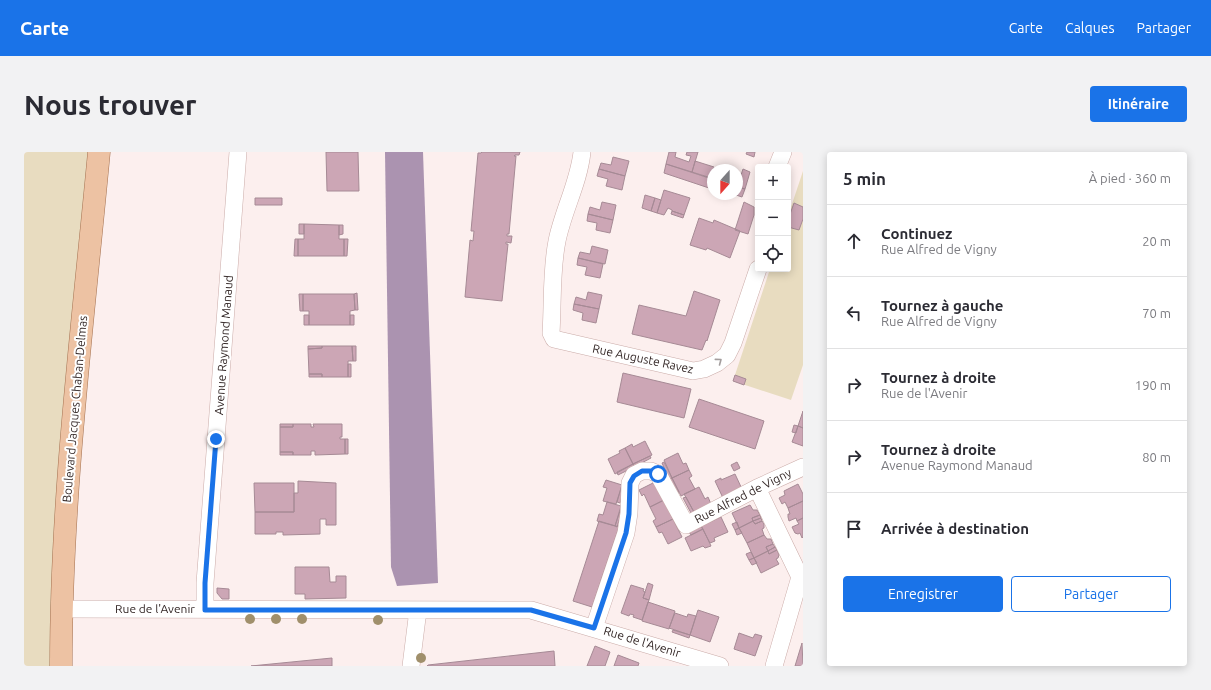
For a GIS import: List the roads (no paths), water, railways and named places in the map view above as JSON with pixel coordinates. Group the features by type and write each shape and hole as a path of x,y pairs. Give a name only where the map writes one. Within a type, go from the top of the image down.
{"main road":[{"name":"Boulevard Jacques Chaban-Delmas","path":"61,666 62,576 68,474 99,152"}],"street":[{"name":"Avenue Raymond Manaud","path":"205,610 205,583 238,152"},
{"name":"Rue Auguste Ravez","path":"582,152 576,180 557,241 553,274 551,333 554,339 693,371 704,369 717,363 727,355 733,343 757,272"},
{"path":"779,164 783,152"},
{"name":"Rue Alfred de Vigny","path":"594,628 626,533 629,514 630,483 634,476 642,471 651,471 658,474 686,525 803,466"},
{"path":"757,488 801,578 774,666"},
{"name":"Rue de l'Avenir","path":"61,609 531,610 720,666"},
{"path":"411,666 418,610"}]}
